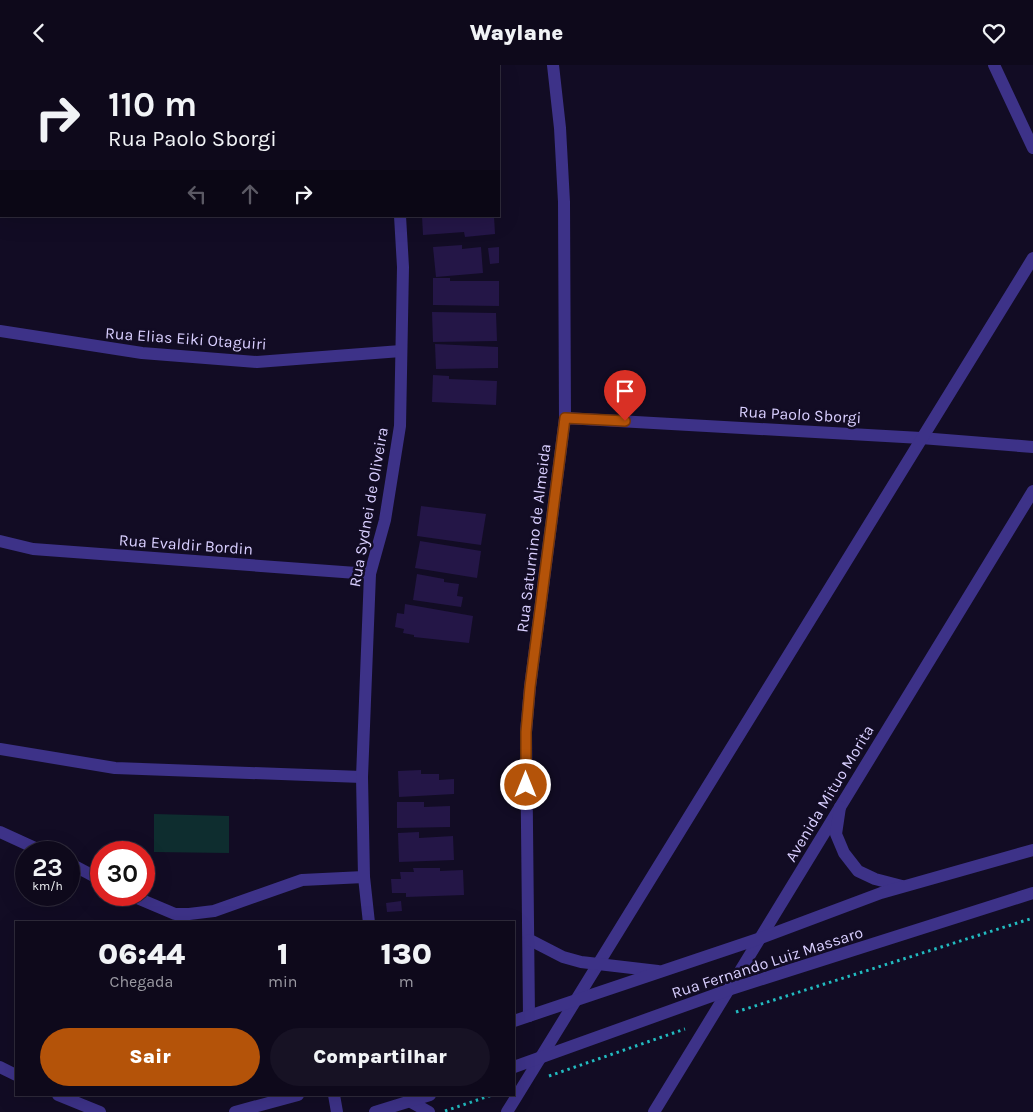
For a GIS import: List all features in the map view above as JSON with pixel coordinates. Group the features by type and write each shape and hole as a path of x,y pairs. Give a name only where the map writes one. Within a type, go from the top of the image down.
{"street":[{"name":"Rua Saturnino de Almeida","path":"529,1016 530,940 526,732 530,687 565,418 564,202 560,128 553,65"},
{"path":"994,65 1033,148"},
{"name":"Rua Sydnei de Oliveira","path":"369,921 364,877 362,777 370,574 385,520 400,426 403,267 400,217"},
{"path":"507,1112 600,965 1033,258"},
{"name":"Rua Elias Eiki Otaguiri","path":"0,331 142,353 256,361 401,351"},
{"name":"Rua Paolo Sborgi","path":"565,418 922,438 1033,447"},
{"name":"Avenida Mituo Morita","path":"654,1112 731,989 1033,491"},
{"name":"Rua Evaldir Bordin","path":"0,541 33,549 370,574"},
{"path":"0,749 115,768 362,777"},
{"path":"840,807 836,834 844,853 858,871 875,879 905,886"},
{"path":"0,832 20,841"},
{"name":"Rua Fernando Luiz Massaro","path":"515,1021 663,972 905,886 1033,850"},
{"path":"155,905 176,914 189,915 214,911 302,880 364,877"},
{"name":"Rua Fernando Luiz Massaro","path":"515,1067 731,989 1033,893"},
{"path":"530,940 563,957 600,965 663,972"},
{"path":"0,1067 15,1074"},
{"path":"60,1096 100,1112"},
{"path":"235,1112 294,1096"},
{"path":"334,1096 337,1112"},
{"path":"375,1112 411,1098 424,1096"},
{"path":"411,1098 429,1112"}],"path":[{"path":"524,1084 712,1020 1033,918"},
{"path":"442,1112 489,1096"}],"green space":[{"path":"154,814 229,816 229,853 155,852"}],"building":[{"path":"422,217 494,217 495,234 465,237 464,232 423,235"},
{"path":"462,245 462,249 481,247 483,273 436,277 433,247"},
{"path":"499,247 499,263 490,264 488,248"},
{"path":"433,278 450,278 450,281 499,281 499,306 433,305"},
{"path":"432,312 496,313 497,341 433,342"},
{"path":"435,344 498,347 498,368 436,369"},
{"path":"433,375 449,376 449,379 497,381 496,405 432,402"},
{"path":"421,506 486,514 481,545 417,536"},
{"path":"420,541 481,551 477,578 415,568"},
{"path":"417,574 444,579 444,582 459,584 457,596 463,597 461,607 413,600"},
{"path":"405,604 473,616 469,643 414,637 414,635 403,633 404,629 395,627 397,613 404,614"},
{"path":"421,770 421,774 439,774 439,780 454,779 454,794 399,797 398,771"},
{"path":"397,802 424,802 424,807 450,806 450,827 397,828"},
{"path":"419,832 419,838 453,836 454,860 399,862 398,833"},
{"path":"413,868 440,868 440,871 463,870 464,895 406,897 406,893 392,893 391,879 401,879 400,872 414,872"},
{"path":"401,901 402,911 387,912 386,903"}],"route":[{"path":"526,785 526,732 530,687 545,585 565,418 625,421"}]}
